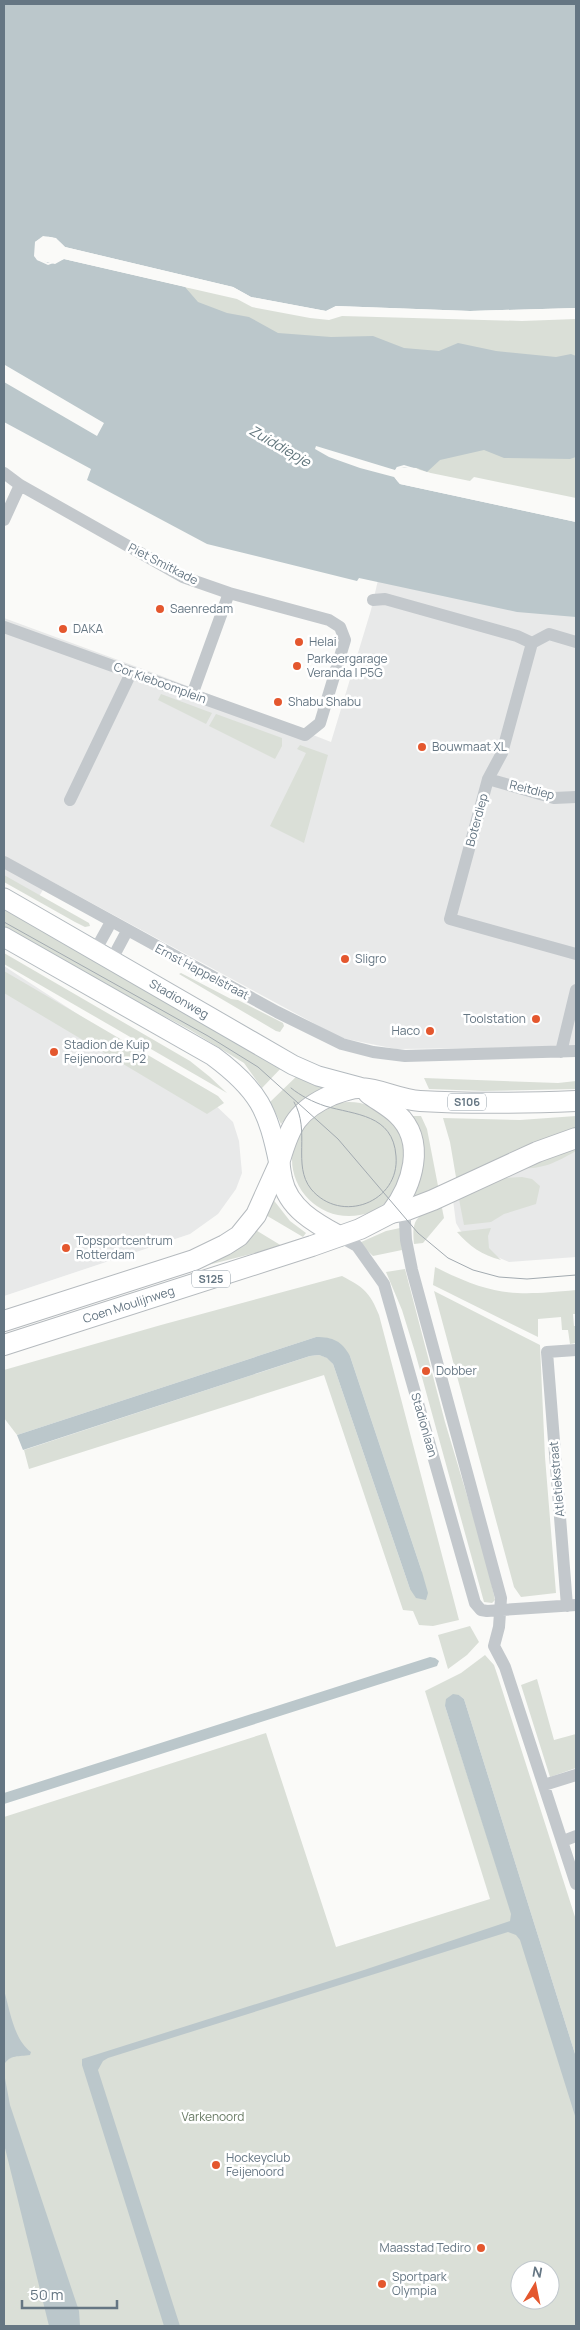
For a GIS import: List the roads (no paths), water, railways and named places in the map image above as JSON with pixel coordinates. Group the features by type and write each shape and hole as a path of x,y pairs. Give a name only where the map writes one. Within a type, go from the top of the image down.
{"main road":[{"name":"Stadionweg","path":"4,898 294,1065 318,1076 359,1088 418,1101 525,1103 576,1101"},
{"path":"4,937 214,1056 232,1070 250,1088 267,1116 283,1185 297,1206 311,1220 339,1236 537,1152 576,1138"},
{"name":"Stadionweg","path":"279,1164 289,1130 300,1115 315,1102 337,1093 359,1088 397,1114 409,1132 412,1142 413,1162 404,1210"},
{"name":"Coen Moulijnweg","path":"4,1321 194,1260 226,1245 239,1236 256,1215 279,1164"},
{"name":"Coen Moulijnweg","path":"4,1345 252,1266 339,1236"}],"street":[{"name":"Piet Smitkade","path":"4,473 20,485 183,577 229,593 336,624 344,633 345,640 323,717 315,729"},
{"path":"4,520 20,485"},
{"path":"192,695 229,593"},
{"path":"373,600 385,599 518,636 532,643 549,634 576,642"},
{"name":"Cor Kieboomplein","path":"4,627 297,734 305,735 315,729"},
{"name":"Boterdiep","path":"532,643 502,753 488,779 450,920 576,954"},
{"path":"70,800 130,673"},
{"name":"Reitdiep","path":"488,779 554,798 576,797"},
{"name":"Ernst Happelstraat","path":"4,862 277,1012 342,1044 373,1052 405,1056 560,1052"},
{"path":"103,956 111,922"},
{"path":"103,956 127,931"},
{"path":"576,990 560,1052 576,1052"},
{"path":"404,1210 412,1270 501,1598 494,1611 499,1627 494,1646 505,1667 576,1884"},
{"name":"Stadionlaan","path":"339,1236 357,1246 384,1284 475,1603 481,1610 494,1611"},
{"name":"Atletiekstraat","path":"572,1605 547,1352 576,1350"},
{"path":"494,1611 572,1605"},
{"path":"544,1785 576,1776"},
{"path":"562,1841 576,1836"}],"water":[{"name":"Zuiddiepje","path":"4,4 576,4 576,308 470,311 336,306 326,311 251,297 233,287 65,247 58,240 51,237 44,237 35,242 37,260 55,264 64,259 185,287 198,302 227,313 249,317 278,333 331,337 373,336 404,348 439,351 458,343 496,351 556,357 571,354 576,356 576,457 570,459 504,458 484,450 440,460 427,472 417,468 397,467 395,478 400,484 576,522 576,617 517,612 359,578 357,581 207,544 87,480 91,469 4,422"},
{"path":"316,1337 327,1338 340,1343 350,1356 422,1572 428,1593 426,1600 416,1598 410,1589 333,1364 327,1358 319,1355 310,1356 23,1450 17,1435"},
{"path":"430,1657 439,1661 437,1666 4,1804 4,1793"},
{"path":"453,1694 459,1695 464,1699 576,2057 576,2119 520,1940 516,1935 508,1932 108,2058 103,2061 98,2070 180,2326 164,2326 82,2065 82,2059 364,1970 510,1921 511,1914 445,1706 446,1699"},
{"path":"4,1990 20,2040 31,2052 30,2055 9,2059 4,2065"},
{"path":"4,2073 10,2105 79,2311 80,2326 49,2326 4,2144"}],"tram line":[{"path":"4,922 208,1036 258,1067 338,1139 418,1233 448,1258 473,1270 499,1277 527,1279 576,1275"},
{"path":"291,1088 312,1101 360,1115 380,1124 388,1132 393,1142 396,1156 395,1172 389,1186 379,1196 366,1203 352,1207 338,1206 323,1200 311,1189 306,1180 302,1159 301,1124 294,1102"}],"place":[{"name":"Saenredam","path":"160,609"},
{"name":"DAKA","path":"63,629"},
{"name":"Helai","path":"299,642"},
{"name":"Parkeergarage Veranda | P5G","path":"297,666"},
{"name":"Shabu Shabu","path":"278,702"},
{"name":"Bouwmaat XL","path":"422,747"},
{"name":"Sligro","path":"345,959"},
{"name":"Toolstation","path":"536,1019"},
{"name":"Haco","path":"430,1031"},
{"name":"Stadion de Kuip Feijenoord - P2","path":"54,1052"},
{"name":"Topsportcentrum Rotterdam","path":"66,1248"},
{"name":"Dobber","path":"426,1371"},
{"name":"Hockeyclub Feijenoord","path":"216,2165"},
{"name":"Maasstad Tediro","path":"481,2248"},
{"name":"Sportpark Olympia","path":"382,2284"}],"park label":[{"name":"Varkenoord","path":"213,2117"}]}
